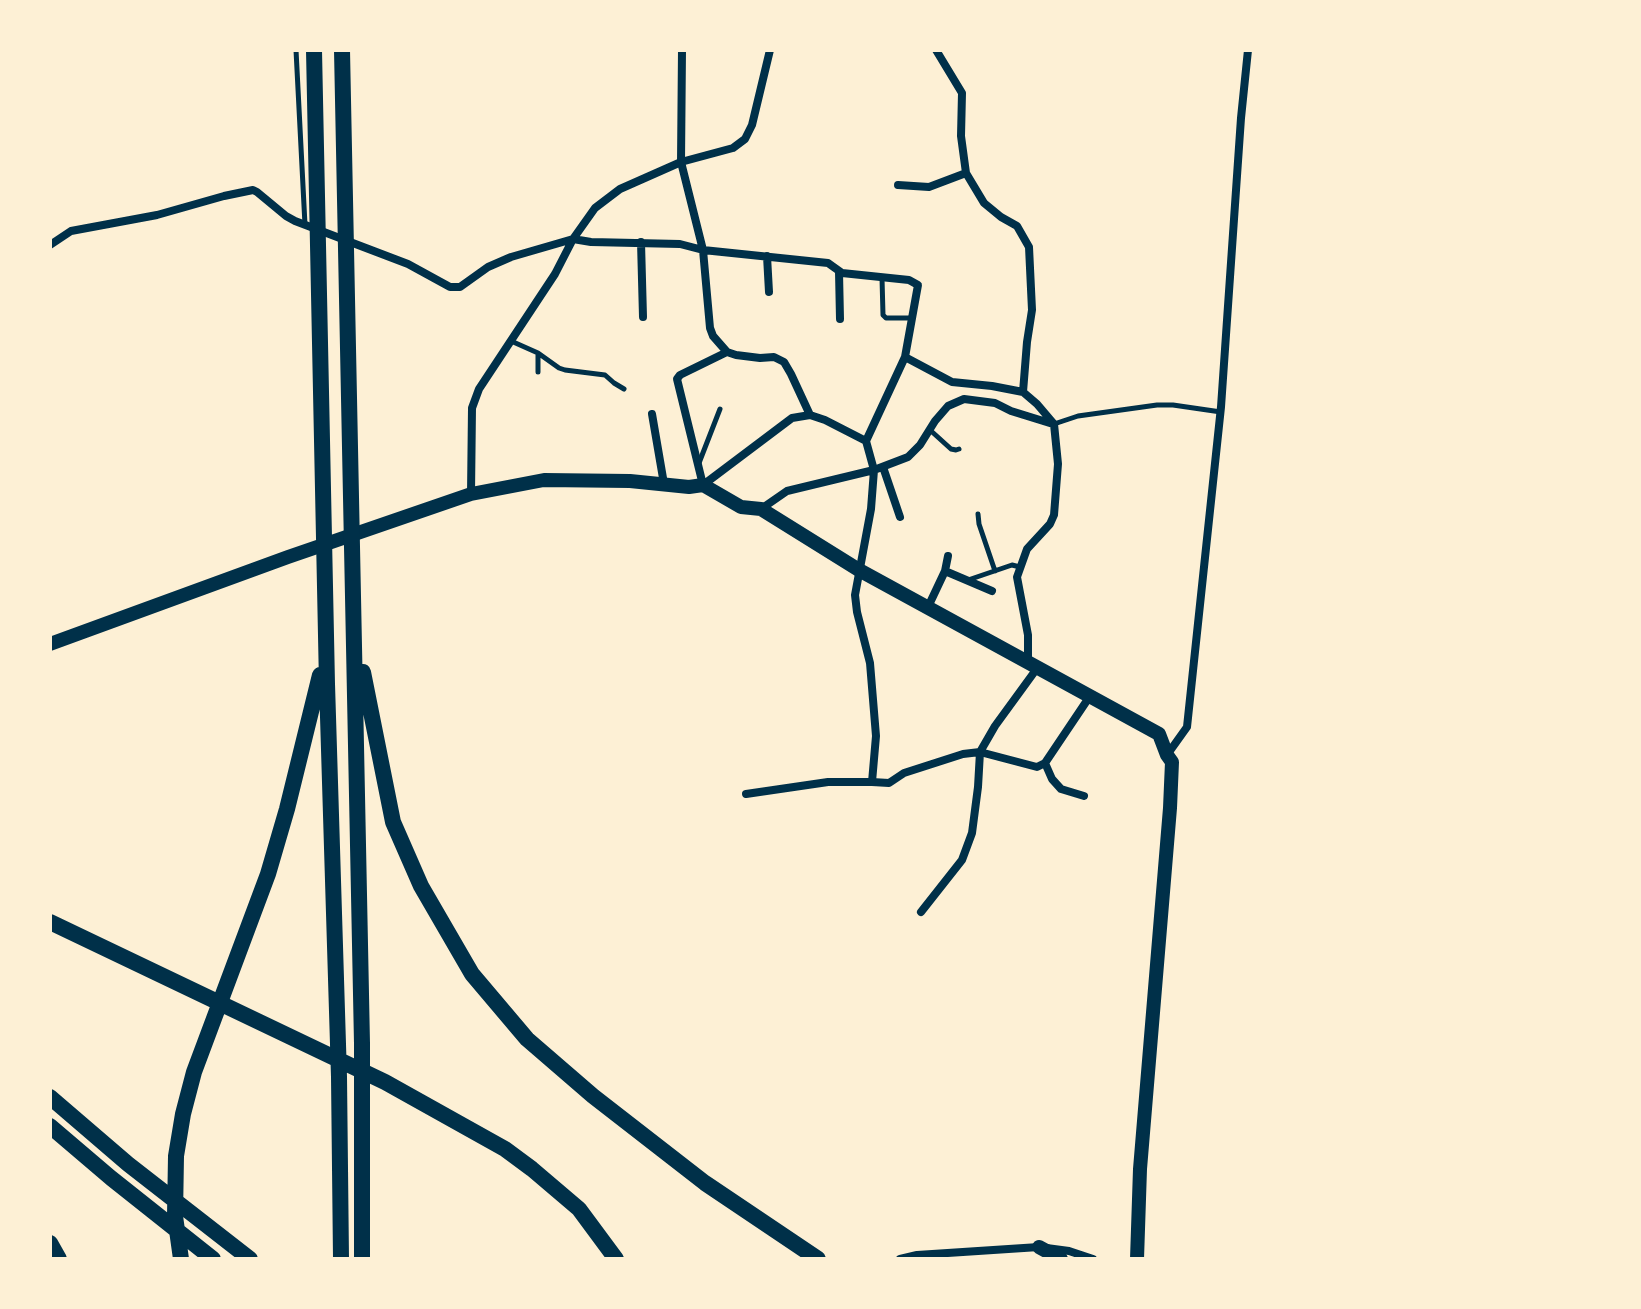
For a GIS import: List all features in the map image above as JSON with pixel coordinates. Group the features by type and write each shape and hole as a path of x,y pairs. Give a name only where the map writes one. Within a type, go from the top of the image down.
{"highway":[{"path":"314,50 341,1259"},
{"path":"342,50 362,1043 362,1259"},
{"path":"354,631 393,822 421,886 472,974 527,1039 593,1096 705,1183 818,1259"},
{"path":"181,1259 175,1216 176,1156 183,1114 194,1072 268,874 326,650"},
{"path":"50,922 385,1082 505,1149 579,1209 616,1259"},
{"path":"50,1097 128,1164 250,1259"},
{"path":"50,1126 213,1259"},
{"path":"50,1243 59,1259"}],"main road":[{"path":"50,644 471,494 544,480 630,481 689,487 703,485 741,507 761,509 859,570 1159,734 1172,762 1140,1169 1137,1259"},
{"path":"1039,1247 1061,1259"}],"street":[{"path":"682,50 681,162 703,250 710,328 727,352 747,357 774,357 784,362 810,415"},
{"path":"471,494 472,408 479,389 555,274 573,239 595,208 620,189 681,162 733,148 745,139 752,125 770,50"},
{"path":"936,50 962,93 961,136 966,173 984,203 1017,226 1029,247 1032,310 1023,392"},
{"path":"1167,755 1187,727 1221,412 1248,50"},
{"path":"898,185 929,187 966,173"},
{"path":"50,245 71,231 157,215 253,190 286,216 408,264 443,284 455,287 511,257 573,239 680,244 703,250 828,263 839,272 852,275 909,280 918,285 905,357 866,441"},
{"path":"641,242 643,317"},
{"path":"767,256 769,292"},
{"path":"839,272 840,319"},
{"path":"727,352 677,379 703,485 792,418 810,415 866,441 900,517"},
{"path":"905,357 952,382 1023,392 1054,424 1058,464 1054,515 1050,524 1027,549 1017,577 1033,664 980,752 972,833 962,860 921,912"},
{"path":"761,509 787,491 878,468 908,457 948,406 964,399 995,403 1054,424"},
{"path":"652,414 664,484"},
{"path":"872,782 876,736 870,663 855,595 878,468"},
{"path":"928,607 945,571 948,556"},
{"path":"945,571 992,591"},
{"path":"746,794 828,782 889,783 904,773 963,754 980,752 1037,767 1045,763 1090,696"},
{"path":"1045,763 1052,779 1061,789 1084,796"},
{"path":"900,1259 917,1255 1039,1247 1069,1251 1093,1259"}],"lane":[{"path":"296,50 305,225"},
{"path":"882,278 883,315 886,318 912,318"},
{"path":"511,341 538,353 559,368 605,375 624,389"},
{"path":"538,353 538,372"},
{"path":"1054,424 1078,416 1157,405 1221,412"},
{"path":"698,464 720,409"},
{"path":"929,429 951,449 959,449"},
{"path":"978,514 995,571"},
{"path":"967,581 1012,565 1020,567"}]}
